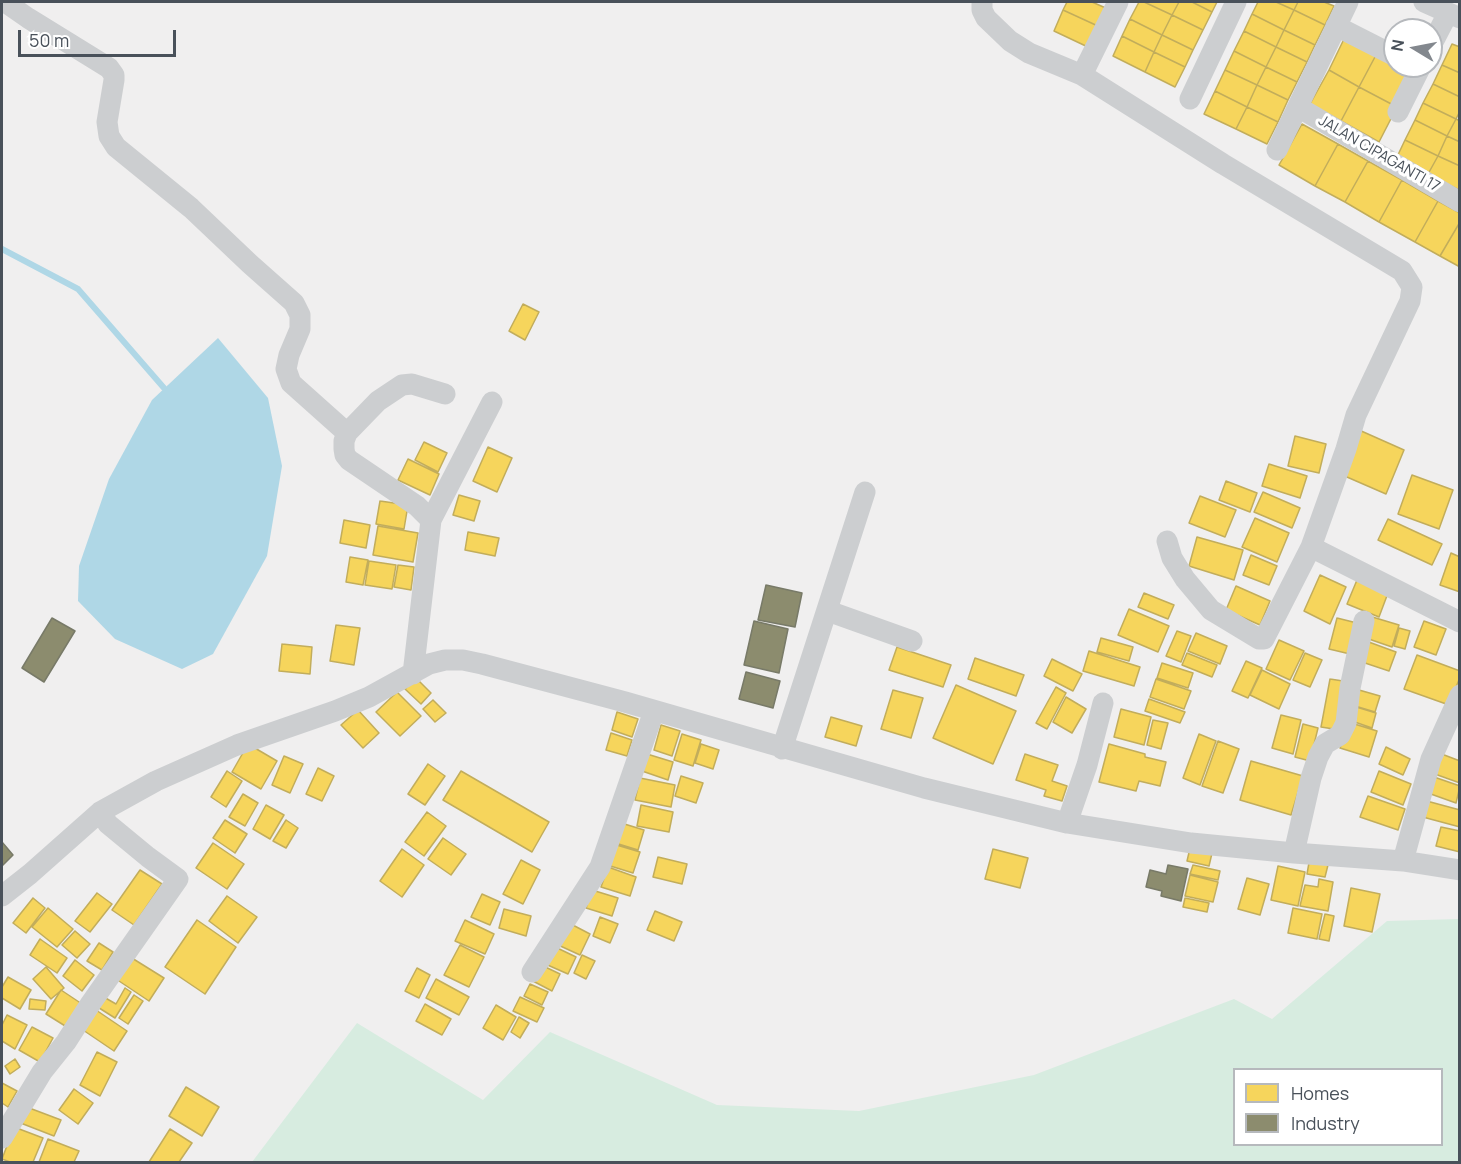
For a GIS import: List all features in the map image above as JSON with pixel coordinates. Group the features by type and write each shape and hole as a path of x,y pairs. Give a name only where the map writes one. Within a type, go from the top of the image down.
{"street":[{"path":"5,2 109,68 114,75 114,80 107,122 110,136 116,147 191,208 294,303 300,315 300,329 286,369 291,383 347,433"},
{"path":"982,2 982,10 986,18 1010,41 1029,53 1082,75 1223,164 1402,271 1412,287 1410,301 1356,415 1311,547 1266,637 1261,640 1211,610 1185,579 1172,558 1167,541"},
{"path":"1082,75 1118,2"},
{"path":"1190,99 1236,2"},
{"path":"1276,150 1348,2"},
{"path":"1424,2 1454,16 1443,30"},
{"path":"1336,26 1383,50"},
{"path":"1398,112 1414,78"},
{"name":"JALAN CIPAGANTI 17","path":"1298,107 1460,201"},
{"path":"431,520 417,506 349,460 345,455 344,441 347,433 378,401 402,386 412,384 445,394"},
{"path":"412,674 431,520 492,402"},
{"path":"782,749 865,492"},
{"path":"1311,547 1460,622"},
{"path":"828,611 912,641"},
{"path":"1293,853 1318,757 1325,744 1340,735 1346,723 1350,688 1364,621"},
{"path":"2,896 100,812 156,781 237,744 344,708 429,664 445,660 464,660 654,711 924,788 1067,823 1161,839 1293,853 1403,861 1460,870"},
{"path":"1403,861 1431,759 1460,695"},
{"path":"1067,823 1088,765 1103,703"},
{"path":"532,972 600,867 654,711"},
{"path":"2,1138 42,1072 66,1042 178,879 108,824 100,812"}],"green space":[{"path":"1459,919 1459,1162 252,1162 357,1023 483,1100 550,1032 717,1105 859,1111 1034,1075 1234,999 1272,1019 1387,921"}],"water":[{"path":"218,338 268,398 282,466 267,556 213,654 182,669 115,639 78,601 79,566 109,479 152,400"}],"building: Homes":[{"path":"1067,2 1092,2 1108,9 1100,27 1063,10"},
{"path":"1139,2 1144,2 1172,15 1162,35 1130,19"},
{"path":"1144,2 1179,2 1172,15"},
{"path":"1179,2 1192,2 1212,12 1203,30 1172,15"},
{"path":"1192,2 1217,2 1212,12"},
{"path":"1258,2 1276,2 1294,10 1284,30 1252,14"},
{"path":"1276,2 1298,2 1294,10"},
{"path":"1298,2 1324,2 1334,6 1325,25 1294,10"},
{"path":"1063,10 1100,27 1090,48 1054,31"},
{"path":"1294,10 1325,25 1315,45 1284,30"},
{"path":"1252,14 1284,30 1276,47 1244,31"},
{"path":"1172,15 1203,30 1193,50 1162,35"},
{"path":"1130,19 1162,35 1154,52 1122,36"},
{"path":"1284,30 1315,45 1307,62 1276,47"},
{"path":"1244,31 1276,47 1266,67 1234,51"},
{"path":"1162,35 1193,50 1185,67 1154,52"},
{"path":"1122,36 1154,52 1145,72 1113,56"},
{"path":"1344,39 1376,55 1359,87 1329,70"},
{"path":"1452,44 1460,47 1460,73 1443,65"},
{"path":"1276,47 1307,62 1297,82 1266,67"},
{"path":"1234,51 1266,67 1257,85 1225,70"},
{"path":"1154,52 1185,67 1175,87 1145,72"},
{"path":"1376,55 1383,59 1383,78 1406,78 1397,107 1359,87"},
{"path":"1443,65 1460,73 1460,97 1433,84 1436,78 1443,78"},
{"path":"1266,67 1297,82 1288,100 1257,85"},
{"path":"1225,70 1257,85 1247,107 1215,91"},
{"path":"1329,70 1359,87 1341,121 1310,104"},
{"path":"1433,84 1460,97 1460,111 1456,119 1423,103"},
{"path":"1257,85 1288,100 1278,122 1247,107"},
{"path":"1359,87 1397,107 1379,142 1341,121"},
{"path":"1215,91 1247,107 1236,129 1204,114"},
{"path":"1423,103 1456,119 1447,136 1415,120"},
{"path":"1247,107 1278,122 1267,144 1236,129"},
{"path":"1456,119 1460,121 1460,142 1447,136"},
{"path":"1415,120 1447,136 1438,156 1405,140"},
{"path":"1302,124 1338,144 1315,186 1279,165"},
{"path":"1447,136 1460,142 1460,166 1438,156"},
{"path":"1405,140 1438,156 1428,174 1396,159"},
{"path":"1338,144 1368,161 1345,202 1315,186"},
{"path":"1438,156 1460,166 1459,190 1428,174"},
{"path":"1368,161 1402,180 1379,222 1345,202"},
{"path":"1402,180 1438,201 1415,242 1379,222"},
{"path":"1438,201 1460,213 1460,222 1440,256 1415,242"},
{"path":"1460,222 1460,267 1440,256"},
{"path":"523,304 539,312 525,340 509,331"},
{"path":"1359,430 1404,450 1386,494 1340,474"},
{"path":"1295,436 1326,444 1319,473 1288,466"},
{"path":"424,442 447,453 438,472 415,460"},
{"path":"488,447 512,458 497,492 473,481"},
{"path":"408,459 439,474 430,495 398,480"},
{"path":"1269,464 1307,476 1300,498 1262,486"},
{"path":"1412,475 1453,490 1439,529 1398,514"},
{"path":"1226,481 1257,493 1250,512 1219,500"},
{"path":"1263,492 1300,508 1292,528 1254,512"},
{"path":"459,495 480,501 474,521 453,515"},
{"path":"1200,496 1236,510 1225,537 1189,523"},
{"path":"380,501 408,505 404,529 376,524"},
{"path":"1255,518 1289,533 1277,562 1242,547"},
{"path":"1388,519 1442,544 1432,565 1378,540"},
{"path":"344,520 370,525 366,548 340,543"},
{"path":"378,526 418,533 413,562 373,555"},
{"path":"468,532 499,538 495,556 465,550"},
{"path":"1197,537 1243,550 1234,580 1189,566"},
{"path":"1451,553 1460,557 1460,592 1440,585"},
{"path":"1251,555 1277,566 1269,585 1243,575"},
{"path":"350,557 368,560 363,585 346,582"},
{"path":"369,561 396,565 392,589 365,585"},
{"path":"398,565 414,567 411,590 394,587"},
{"path":"1320,575 1346,587 1330,624 1304,611"},
{"path":"1357,580 1388,593 1379,617 1347,604"},
{"path":"1236,586 1270,601 1260,625 1226,610"},
{"path":"1144,593 1174,605 1168,619 1138,607"},
{"path":"1129,609 1169,626 1158,652 1118,635"},
{"path":"1369,616 1399,625 1392,647 1363,637"},
{"path":"1337,618 1357,623 1350,654 1329,649"},
{"path":"1424,621 1446,629 1436,655 1414,647"},
{"path":"336,625 360,628 354,665 330,661"},
{"path":"1399,628 1410,631 1405,649 1394,646"},
{"path":"1177,631 1191,636 1181,662 1166,656"},
{"path":"1196,633 1227,646 1220,664 1188,651"},
{"path":"1101,638 1133,647 1129,661 1097,652"},
{"path":"1279,640 1304,651 1290,680 1266,669"},
{"path":"1366,641 1396,652 1389,671 1359,661"},
{"path":"282,644 312,647 310,674 279,671"},
{"path":"897,647 951,665 943,687 889,670"},
{"path":"1089,651 1140,667 1134,686 1083,671"},
{"path":"1187,653 1217,665 1212,677 1182,665"},
{"path":"1305,653 1322,660 1310,687 1293,680"},
{"path":"1417,655 1460,671 1460,677 1449,705 1404,689"},
{"path":"975,658 1024,675 1016,696 968,679"},
{"path":"1052,659 1082,674 1073,691 1044,676"},
{"path":"1246,661 1262,668 1248,698 1232,691"},
{"path":"1162,663 1193,673 1188,688 1157,678"},
{"path":"1262,670 1290,684 1279,709 1250,695"},
{"path":"416,678 431,693 421,704 405,689"},
{"path":"1156,679 1191,691 1184,709 1150,697"},
{"path":"1330,679 1343,681 1340,730 1321,727"},
{"path":"956,685 1016,711 993,764 933,738"},
{"path":"1056,687 1066,693 1047,729 1036,723"},
{"path":"893,690 923,698 911,738 881,729"},
{"path":"1359,690 1380,696 1375,712 1355,706"},
{"path":"397,692 421,716 400,736 376,712"},
{"path":"1066,697 1086,709 1072,733 1053,722"},
{"path":"1149,699 1185,712 1180,723 1145,711"},
{"path":"433,700 446,713 435,722 423,709"},
{"path":"1353,706 1376,713 1372,728 1349,720"},
{"path":"1121,709 1151,717 1144,745 1114,737"},
{"path":"358,710 379,733 363,748 341,725"},
{"path":"617,712 638,719 632,737 612,730"},
{"path":"1281,715 1301,720 1293,754 1272,748"},
{"path":"831,717 862,726 856,746 825,737"},
{"path":"1153,720 1168,723 1161,749 1147,745"},
{"path":"1348,722 1377,731 1369,757 1340,748"},
{"path":"1303,724 1318,728 1310,761 1295,757"},
{"path":"661,725 680,731 672,756 654,750"},
{"path":"611,733 632,740 627,756 606,750"},
{"path":"682,734 701,740 693,766 674,760"},
{"path":"1199,734 1216,741 1200,785 1183,778"},
{"path":"1218,741 1239,749 1223,793 1202,786"},
{"path":"248,744 277,761 261,789 232,772"},
{"path":"701,744 719,750 713,769 695,763"},
{"path":"1109,744 1166,762 1160,786 1139,781 1136,791 1099,782"},
{"path":"1386,747 1410,759 1403,775 1379,764"},
{"path":"1439,753 1460,761 1460,783 1432,773"},
{"path":"647,754 673,762 668,780 642,771"},
{"path":"1025,754 1058,765 1052,781 1067,786 1062,801 1044,796 1046,790 1016,780"},
{"path":"284,756 303,764 290,793 272,785"},
{"path":"1251,761 1303,776 1291,815 1240,800"},
{"path":"428,764 445,776 425,805 408,794"},
{"path":"318,768 334,776 322,801 306,794"},
{"path":"227,771 242,781 226,807 211,797"},
{"path":"461,771 549,822 532,852 443,800"},
{"path":"1379,771 1411,784 1403,805 1371,792"},
{"path":"681,776 703,783 696,803 675,796"},
{"path":"1434,777 1460,786 1456,803 1428,793"},
{"path":"640,778 675,785 671,807 635,800"},
{"path":"243,794 258,803 245,826 229,817"},
{"path":"1368,796 1405,809 1398,830 1360,817"},
{"path":"1423,800 1460,810 1460,827 1419,816"},
{"path":"266,805 284,815 270,839 253,829"},
{"path":"641,805 673,812 669,832 637,826"},
{"path":"427,812 446,826 424,856 405,842"},
{"path":"225,820 247,834 235,853 213,838"},
{"path":"286,820 298,828 286,848 273,841"},
{"path":"618,822 644,830 638,850 612,842"},
{"path":"1441,827 1460,831 1460,852 1436,846"},
{"path":"443,838 466,854 451,875 428,859"},
{"path":"213,843 244,864 227,889 196,868"},
{"path":"610,843 640,852 633,873 604,864"},
{"path":"1191,844 1213,849 1209,866 1187,861"},
{"path":"402,849 424,865 402,897 380,881"},
{"path":"993,849 1028,858 1020,888 985,879"},
{"path":"658,857 687,864 682,884 653,877"},
{"path":"1310,857 1329,861 1325,877 1307,874"},
{"path":"521,860 540,870 523,904 503,894"},
{"path":"1193,865 1220,871 1218,880 1190,874"},
{"path":"1278,866 1305,872 1298,906 1271,900"},
{"path":"608,867 636,877 630,896 601,887"},
{"path":"140,870 162,884 134,925 112,910"},
{"path":"1190,875 1218,882 1213,902 1185,896"},
{"path":"1247,878 1269,884 1260,915 1238,909"},
{"path":"1319,879 1333,882 1328,911 1300,906 1305,885 1318,887"},
{"path":"1351,888 1380,894 1372,932 1344,926"},
{"path":"592,890 618,898 612,916 586,908"},
{"path":"97,893 112,904 90,932 75,921"},
{"path":"482,894 500,902 490,925 471,917"},
{"path":"227,896 257,917 238,943 209,921"},
{"path":"33,898 45,908 26,933 13,923"},
{"path":"1185,898 1209,903 1207,912 1183,907"},
{"path":"48,908 73,929 57,947 32,927"},
{"path":"1293,908 1322,914 1317,939 1288,933"},
{"path":"504,909 531,916 526,936 499,928"},
{"path":"655,911 682,922 674,941 647,930"},
{"path":"1325,914 1334,916 1329,941 1319,939"},
{"path":"600,917 618,924 610,943 593,936"},
{"path":"197,920 236,947 205,994 165,967"},
{"path":"465,920 494,934 485,954 455,941"},
{"path":"567,922 590,934 580,955 556,944"},
{"path":"75,931 90,944 77,958 62,945"},
{"path":"40,939 67,958 57,973 30,955"},
{"path":"99,943 113,952 102,970 87,961"},
{"path":"460,945 484,957 469,987 444,975"},
{"path":"551,945 576,957 568,974 543,963"},
{"path":"127,955 164,978 149,1001 113,977"},
{"path":"582,955 595,961 586,979 574,973"},
{"path":"75,960 94,975 82,991 63,976"},
{"path":"539,964 560,974 552,991 531,980"},
{"path":"46,967 64,988 51,999 33,979"},
{"path":"417,968 430,975 419,998 405,991"},
{"path":"8,977 31,990 20,1009 2,998 2,987"},
{"path":"436,979 469,997 459,1015 426,998"},
{"path":"530,984 548,992 542,1005 524,996"},
{"path":"125,988 131,992 115,1018 96,1006 102,996 116,1004"},
{"path":"61,990 85,1006 70,1029 46,1014"},
{"path":"134,995 143,1001 128,1024 119,1018"},
{"path":"520,997 544,1008 537,1022 513,1011"},
{"path":"30,999 46,1001 45,1010 29,1009"},
{"path":"425,1004 451,1019 442,1035 416,1021"},
{"path":"496,1005 516,1017 503,1040 483,1028"},
{"path":"96,1010 127,1031 114,1051 83,1030"},
{"path":"7,1015 27,1025 15,1049 2,1041 2,1025"},
{"path":"519,1017 529,1023 520,1038 511,1032"},
{"path":"32,1027 53,1038 40,1062 19,1050"},
{"path":"97,1052 117,1062 100,1096 80,1085"},
{"path":"15,1059 20,1067 10,1074 5,1066"},
{"path":"2,1083 17,1091 8,1107 2,1103"},
{"path":"186,1087 219,1107 202,1136 169,1116"},
{"path":"74,1089 93,1103 78,1124 59,1110"},
{"path":"24,1106 61,1120 54,1136 18,1122"},
{"path":"14,1127 43,1138 33,1162 10,1162 2,1159"},
{"path":"170,1129 192,1143 179,1162 149,1162"},
{"path":"48,1139 79,1151 74,1162 39,1162"}],"building: Industry":[{"path":"766,585 802,593 795,627 758,620"},
{"path":"52,618 75,631 44,682 22,668"},
{"path":"754,621 788,629 779,673 744,665"},
{"path":"746,672 780,681 773,708 739,699"},
{"path":"2,842 13,855 2,866"},
{"path":"1168,865 1188,869 1181,901 1161,896 1162,891 1146,887 1150,870 1166,874"}],"waterway":[{"path":"2,249 78,289 164,388"}]}
